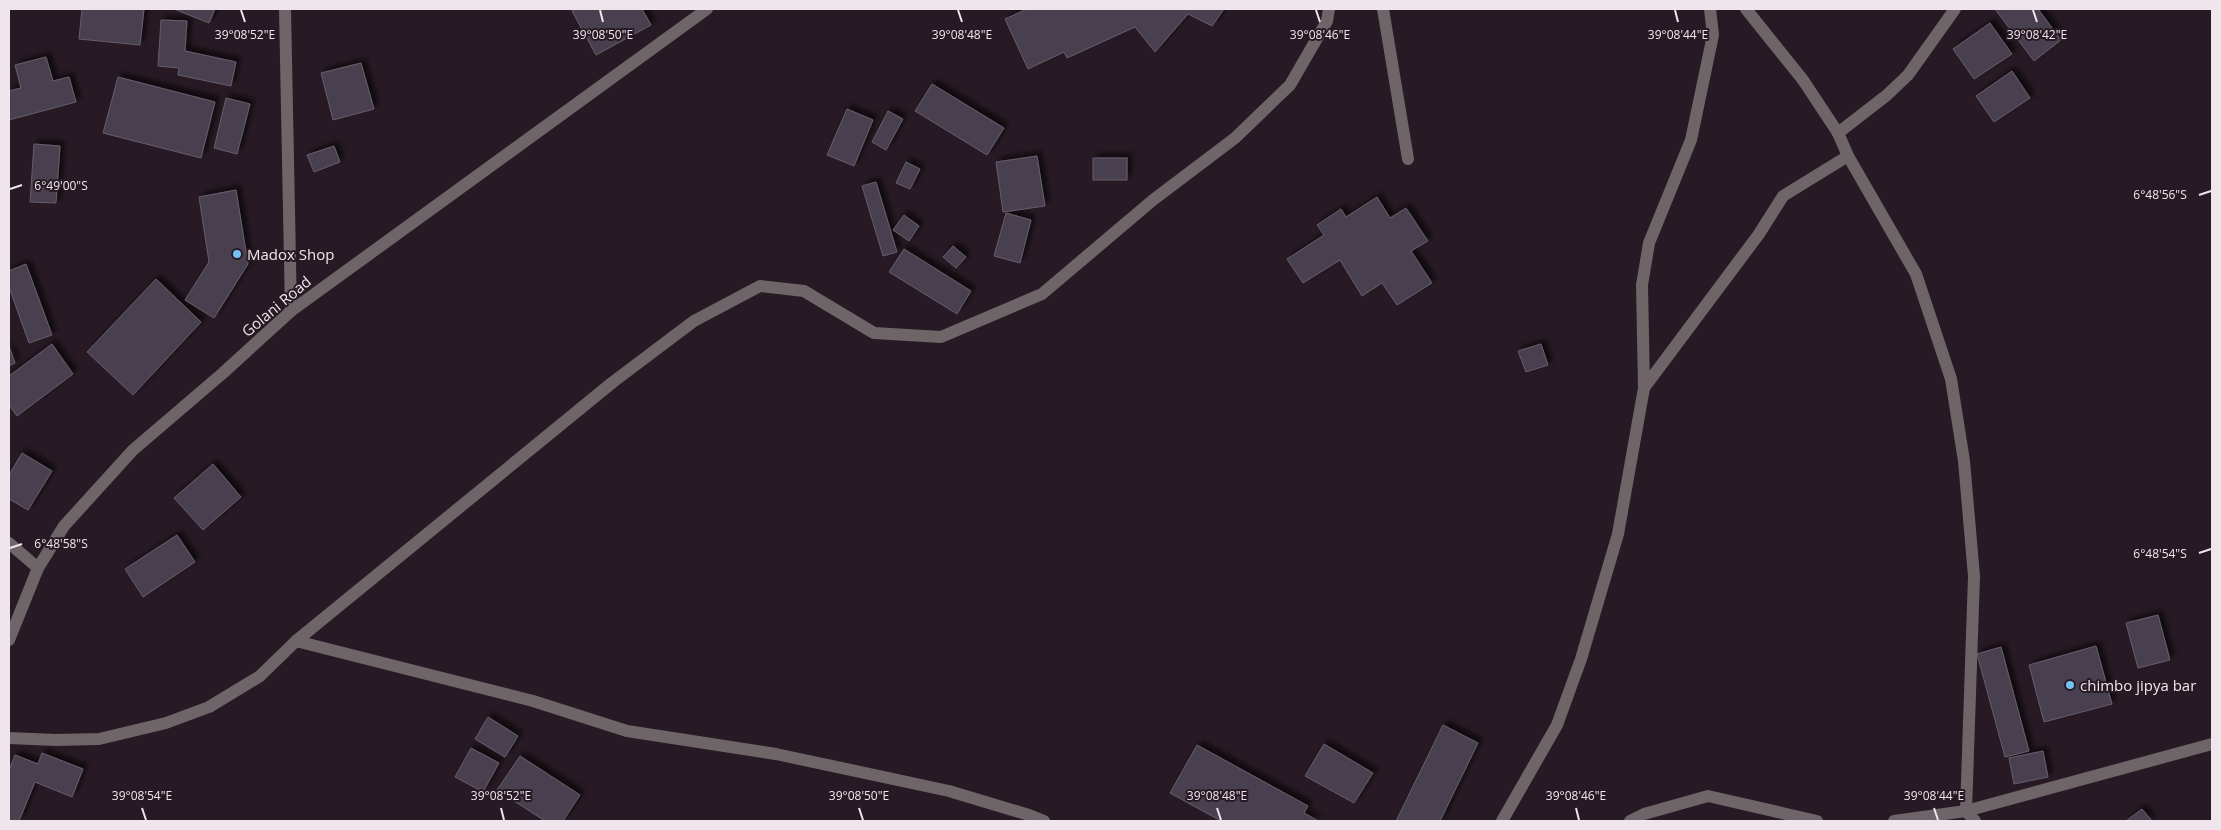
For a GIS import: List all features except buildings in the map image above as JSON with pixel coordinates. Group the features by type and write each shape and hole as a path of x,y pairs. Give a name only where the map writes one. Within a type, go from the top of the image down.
{"street":[{"path":"285,9 291,311"},
{"name":"Golani Road","path":"9,640 38,568 64,526 133,450 223,373 291,311 707,9"},
{"path":"9,738 99,739 166,723 209,707 260,676 296,641 614,382 694,322 760,286 804,291 874,333 942,337 1042,294 1153,200 1234,138 1290,85 1327,21 1329,9"},
{"path":"1384,9 1408,159"},
{"path":"1502,821 1557,725 1581,659 1618,534 1644,388 1642,285 1649,243 1691,140 1713,35 1710,9"},
{"path":"1746,9 1803,80 1838,132 1848,156 1916,274 1951,378 1964,461 1974,576 1966,811 1975,821"},
{"path":"1838,132 1887,95 1908,75 1955,9"},
{"path":"1644,388 1759,234 1782,196 1848,156"},
{"path":"9,544 38,568"},
{"path":"296,641 533,701 627,731 776,754 949,791 1030,815 1044,821"},
{"path":"1894,821 1966,811 2212,744"},
{"path":"1630,821 1644,814 1708,796 1817,821"}],"place":[{"name":"Madox Shop","path":"237,254"},
{"name":"chimbo jipya bar","path":"2070,685"}]}
